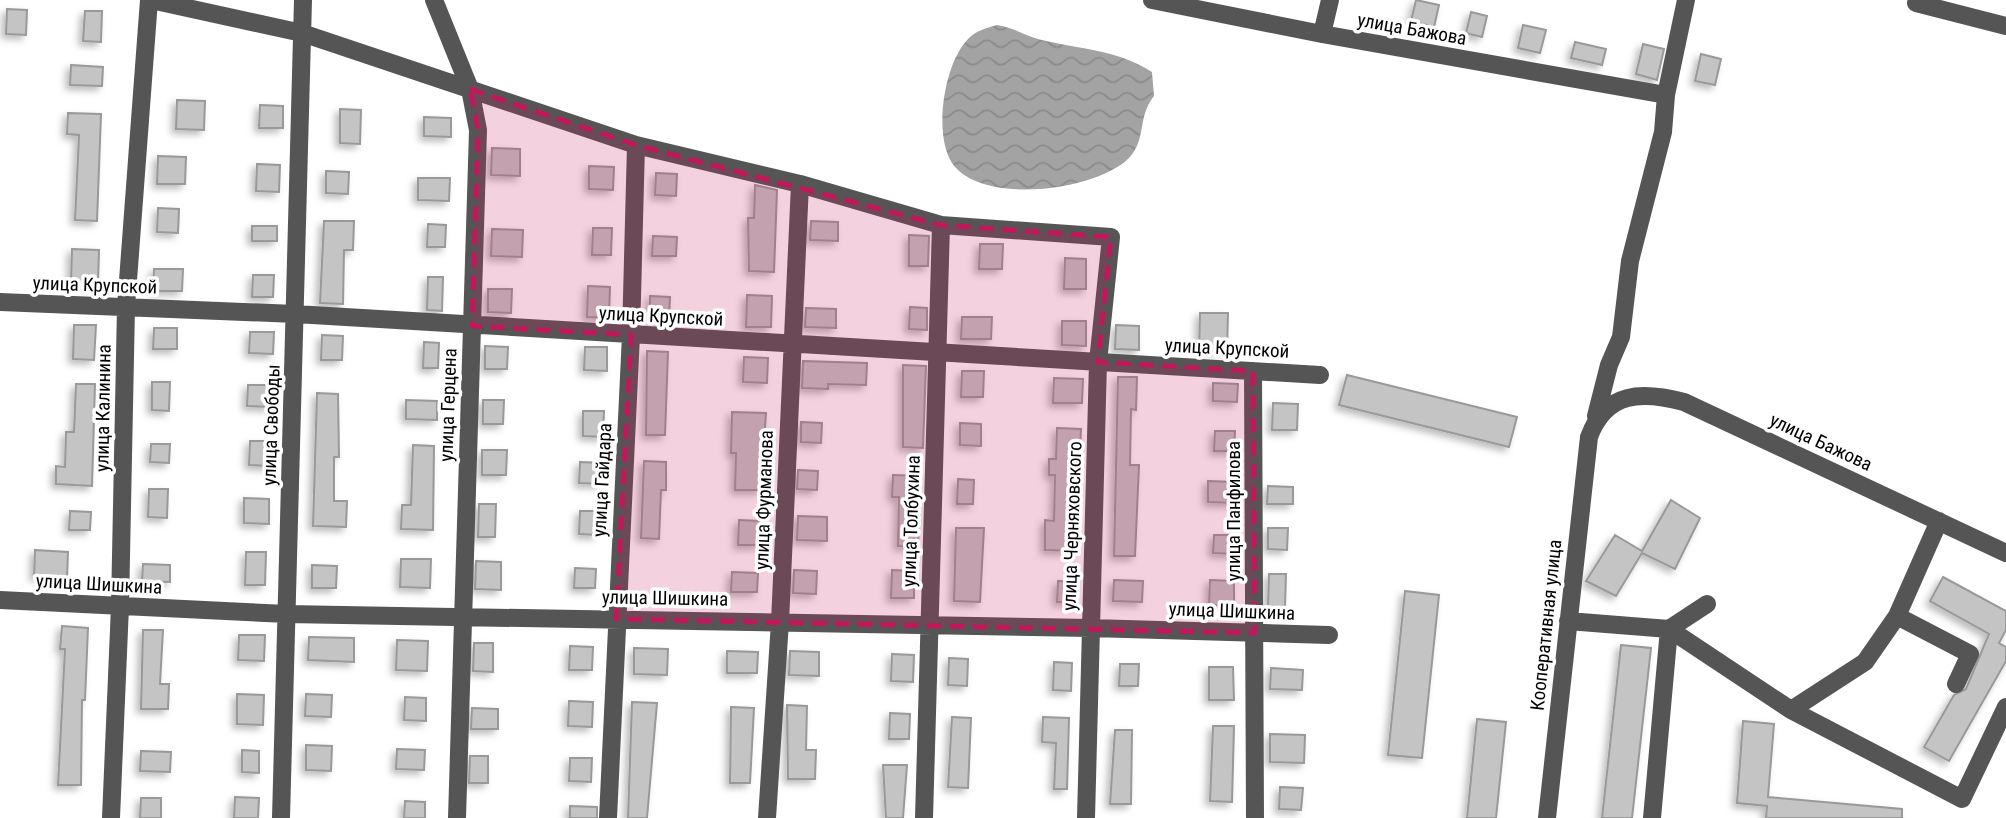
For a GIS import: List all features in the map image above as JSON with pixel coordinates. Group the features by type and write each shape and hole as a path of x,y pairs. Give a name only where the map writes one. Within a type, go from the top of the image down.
{"street":[{"path":"150,0 302,33 636,145 800,184 941,225"},
{"name":"улица Калинина","path":"111,818 120,606 127,307 150,0"},
{"name":"улица Свободы","path":"281,818 303,0"},
{"name":"улица Герцена","path":"434,0 470,89 478,130 457,818"},
{"name":"улица Бажова","path":"1152,0 1180,3 1322,34 1666,95"},
{"path":"1322,34 1330,0"},
{"name":"Кооперативная улица","path":"1547,818 1592,428 1609,365 1621,337 1630,261 1660,142 1666,95 1686,0"},
{"path":"1916,3 2006,26"},
{"name":"улица Гайдара","path":"608,818 631,335 636,145"},
{"name":"улица Фурманова","path":"767,818 780,622 800,184"},
{"name":"улица Черняховского","path":"941,225 1111,237 1098,362 1086,818"},
{"name":"улица Толбухина","path":"924,818 941,225"},
{"name":"улица Крупской","path":"0,302 295,314 1320,374"},
{"name":"улица Панфилова","path":"1254,371 1255,818"},
{"name":"улица Бажова","path":"1592,428 1606,407 1627,398 1656,395 1684,402 2006,553"},
{"path":"1791,709 1865,663 1897,616 1939,521"},
{"name":"улица Шишкина","path":"0,600 286,614 929,624 1329,635"},
{"path":"1669,629 1707,604"},
{"path":"1897,616 1970,654 1956,684"},
{"path":"1568,621 1669,629 1791,709 1962,799 2006,707"},
{"path":"1651,818 1669,629"}],"highlighted area":[{"path":"470,89 636,145 941,225 1111,237 1098,362 1253,371 1255,633 616,619 631,335 472,326 478,130"}],"water":[{"path":"997,25 1038,39 1124,58 1152,72 1154,96 1145,112 1135,151 1129,158 1092,179 1039,189 987,185 967,176 952,163 946,150 942,117 953,64 960,49 972,35"}],"building":[{"path":"1416,0 1439,5 1434,27 1411,21"},
{"path":"7,9 27,10 26,35 6,34"},
{"path":"85,11 102,11 101,42 83,41"},
{"path":"1471,12 1487,16 1482,37 1466,33"},
{"path":"1523,25 1546,30 1540,53 1518,48"},
{"path":"1575,42 1606,49 1602,65 1571,58"},
{"path":"1643,44 1664,49 1657,80 1636,74"},
{"path":"1701,54 1721,59 1715,85 1695,81"},
{"path":"71,65 103,67 102,86 70,85"},
{"path":"177,100 205,101 204,130 176,129"},
{"path":"260,105 283,106 283,128 259,128"},
{"path":"340,109 361,110 360,144 340,143"},
{"path":"68,113 101,114 97,221 75,220 79,135 67,134"},
{"path":"424,117 451,118 451,137 424,136"},
{"path":"492,148 520,149 520,176 491,175"},
{"path":"158,156 186,157 185,184 157,184"},
{"path":"257,164 280,165 279,192 256,191"},
{"path":"589,166 614,167 613,190 589,189"},
{"path":"326,171 349,172 348,194 326,193"},
{"path":"656,173 677,174 676,196 655,195"},
{"path":"418,178 450,178 449,201 418,200"},
{"path":"755,185 777,190 774,272 749,271 748,218 754,218"},
{"path":"158,208 179,209 178,233 157,232"},
{"path":"324,221 354,221 353,250 344,250 343,304 320,303"},
{"path":"811,221 838,222 838,241 810,240"},
{"path":"428,224 446,225 445,247 427,247"},
{"path":"252,226 277,226 277,241 252,241"},
{"path":"593,228 612,228 611,255 592,255"},
{"path":"492,229 523,230 522,257 491,256"},
{"path":"909,235 929,236 928,266 909,266"},
{"path":"653,236 677,237 676,256 652,256"},
{"path":"980,244 1003,244 1002,269 979,269"},
{"path":"72,249 99,250 98,284 71,283"},
{"path":"1065,258 1086,259 1086,289 1064,289"},
{"path":"154,269 183,269 182,291 153,291"},
{"path":"253,275 274,275 273,297 252,297"},
{"path":"428,277 443,277 442,311 427,310"},
{"path":"588,286 610,287 609,318 587,317"},
{"path":"488,289 512,289 511,313 488,312"},
{"path":"747,295 772,296 771,327 746,327"},
{"path":"650,296 670,297 669,319 650,319"},
{"path":"910,307 927,308 927,330 909,329"},
{"path":"806,308 836,309 836,328 805,327"},
{"path":"1200,313 1228,313 1227,351 1199,350"},
{"path":"962,317 992,317 991,339 961,339"},
{"path":"1062,321 1086,321 1086,346 1062,345"},
{"path":"74,325 96,325 94,360 73,359"},
{"path":"1116,325 1139,326 1139,350 1115,349"},
{"path":"154,328 177,328 177,349 153,349"},
{"path":"250,332 274,332 273,354 249,353"},
{"path":"322,335 343,336 342,360 321,360"},
{"path":"424,342 439,343 438,368 423,368"},
{"path":"485,346 508,347 507,369 485,369"},
{"path":"585,347 607,347 607,371 584,370"},
{"path":"647,351 668,352 665,435 646,435"},
{"path":"744,357 768,358 767,383 743,382"},
{"path":"803,361 867,363 866,385 828,384 828,389 802,388"},
{"path":"903,365 926,366 923,448 903,447"},
{"path":"962,371 984,371 983,397 961,397"},
{"path":"1347,375 1517,417 1509,447 1339,405"},
{"path":"1118,377 1137,377 1136,410 1131,409 1130,465 1139,465 1135,556 1114,556"},
{"path":"1054,378 1083,379 1082,403 1053,403"},
{"path":"152,382 170,382 169,411 152,410"},
{"path":"1213,383 1238,384 1237,402 1213,401"},
{"path":"76,384 95,384 92,486 56,484 56,466 65,467 66,432 74,432"},
{"path":"248,385 270,385 270,407 247,406"},
{"path":"317,393 338,394 339,457 334,457 334,501 347,501 346,527 313,526"},
{"path":"406,400 437,401 437,420 406,419"},
{"path":"483,400 504,400 503,424 483,424"},
{"path":"1273,403 1298,404 1297,430 1272,430"},
{"path":"583,411 604,411 603,437 583,436"},
{"path":"732,412 766,413 761,490 735,490 736,453 731,453"},
{"path":"801,422 822,423 821,443 801,442"},
{"path":"960,423 981,424 981,446 960,445"},
{"path":"1057,428 1081,429 1075,551 1045,550 1045,520 1054,521 1055,475 1049,475 1049,459 1056,459"},
{"path":"1215,431 1235,431 1234,451 1214,451"},
{"path":"250,441 271,441 270,466 249,465"},
{"path":"151,444 170,444 169,463 150,462"},
{"path":"413,445 434,446 433,530 401,529 402,505 411,505"},
{"path":"482,450 507,450 506,475 482,475"},
{"path":"644,461 666,462 666,490 661,490 659,539 641,538"},
{"path":"580,462 604,463 604,484 579,483"},
{"path":"798,470 818,471 817,490 797,489"},
{"path":"893,475 921,476 918,547 898,546 899,497 892,497"},
{"path":"958,479 974,480 973,504 957,504"},
{"path":"1208,481 1235,482 1235,503 1208,502"},
{"path":"1268,486 1293,487 1293,504 1267,504"},
{"path":"149,489 168,489 167,518 148,517"},
{"path":"244,498 269,499 269,524 244,523"},
{"path":"1671,500 1700,518 1675,569 1642,553 1616,596 1586,581 1615,535 1642,551"},
{"path":"479,504 496,504 495,537 478,537"},
{"path":"70,511 91,512 90,530 69,530"},
{"path":"580,511 597,511 597,535 579,534"},
{"path":"798,516 827,517 827,541 797,540"},
{"path":"739,520 760,521 760,545 738,545"},
{"path":"956,528 984,528 980,602 954,601"},
{"path":"1268,528 1288,528 1287,550 1268,549"},
{"path":"1214,535 1236,535 1235,554 1213,553"},
{"path":"35,550 68,552 67,578 34,576"},
{"path":"246,552 266,552 265,585 245,585"},
{"path":"401,559 431,559 430,588 400,587"},
{"path":"476,561 501,562 501,590 475,589"},
{"path":"143,564 170,565 170,582 142,581"},
{"path":"312,565 337,566 336,588 312,588"},
{"path":"575,568 596,569 595,588 574,588"},
{"path":"794,570 817,571 816,594 793,593"},
{"path":"892,570 914,571 914,598 891,598"},
{"path":"732,572 758,573 757,592 731,592"},
{"path":"1269,574 1286,574 1285,607 1268,606"},
{"path":"1943,577 2006,611 2006,630 1999,643 2006,647 2006,661 1949,761 1924,747 1954,695 1966,689 1989,634 1930,601"},
{"path":"1114,580 1143,581 1142,602 1113,601"},
{"path":"1210,580 1234,581 1234,606 1209,605"},
{"path":"1058,581 1077,582 1077,602 1057,602"},
{"path":"1405,591 1439,595 1422,758 1388,755"},
{"path":"62,626 88,628 85,700 82,700 81,785 58,785 65,649 60,649"},
{"path":"143,630 163,630 160,684 169,684 168,709 141,709"},
{"path":"239,635 265,635 264,661 238,660"},
{"path":"309,637 354,638 354,662 308,660"},
{"path":"397,640 428,641 427,671 396,670"},
{"path":"474,643 493,643 493,672 473,671"},
{"path":"1621,645 1651,648 1632,818 1602,818"},
{"path":"570,646 593,647 592,670 569,670"},
{"path":"634,648 668,649 667,675 634,674"},
{"path":"727,651 758,652 757,673 727,673"},
{"path":"790,651 819,652 819,676 789,675"},
{"path":"892,654 914,655 913,682 891,681"},
{"path":"949,658 968,659 967,686 948,685"},
{"path":"1054,662 1072,663 1071,691 1053,690"},
{"path":"1120,664 1139,664 1138,686 1119,686"},
{"path":"1209,667 1233,667 1234,700 1209,700"},
{"path":"1271,668 1303,670 1302,690 1270,689"},
{"path":"237,694 264,695 263,725 237,724"},
{"path":"306,694 332,695 331,717 305,716"},
{"path":"405,697 426,698 426,721 404,720"},
{"path":"569,701 593,702 592,727 568,726"},
{"path":"632,702 657,703 647,818 628,818"},
{"path":"787,705 807,706 806,750 816,750 815,779 788,779"},
{"path":"731,707 754,708 750,783 730,783"},
{"path":"472,708 498,709 498,729 471,729"},
{"path":"890,713 910,714 909,739 889,739"},
{"path":"952,717 971,718 968,788 948,787"},
{"path":"1043,717 1069,718 1067,789 1054,789 1056,743 1042,742"},
{"path":"1477,719 1506,722 1496,818 1467,818"},
{"path":"1743,721 1774,724 1768,797 1902,809 1902,818 1766,818 1767,806 1737,803"},
{"path":"1213,726 1234,726 1232,802 1210,801"},
{"path":"1115,730 1132,730 1131,804 1110,804"},
{"path":"1270,734 1305,735 1304,763 1270,762"},
{"path":"306,745 332,746 331,771 306,770"},
{"path":"397,749 425,750 424,770 396,769"},
{"path":"242,750 259,751 259,773 242,772"},
{"path":"141,751 171,752 170,772 140,771"},
{"path":"470,756 488,756 488,783 469,783"},
{"path":"570,758 592,758 591,782 569,781"},
{"path":"883,765 907,765 903,818 886,818"},
{"path":"1280,787 1303,788 1301,810 1279,809"},
{"path":"235,797 259,798 258,818 234,818"},
{"path":"141,798 161,798 161,818 140,818"},
{"path":"405,801 425,802 425,818 404,818"},
{"path":"570,806 597,807 597,818 570,818"}]}
